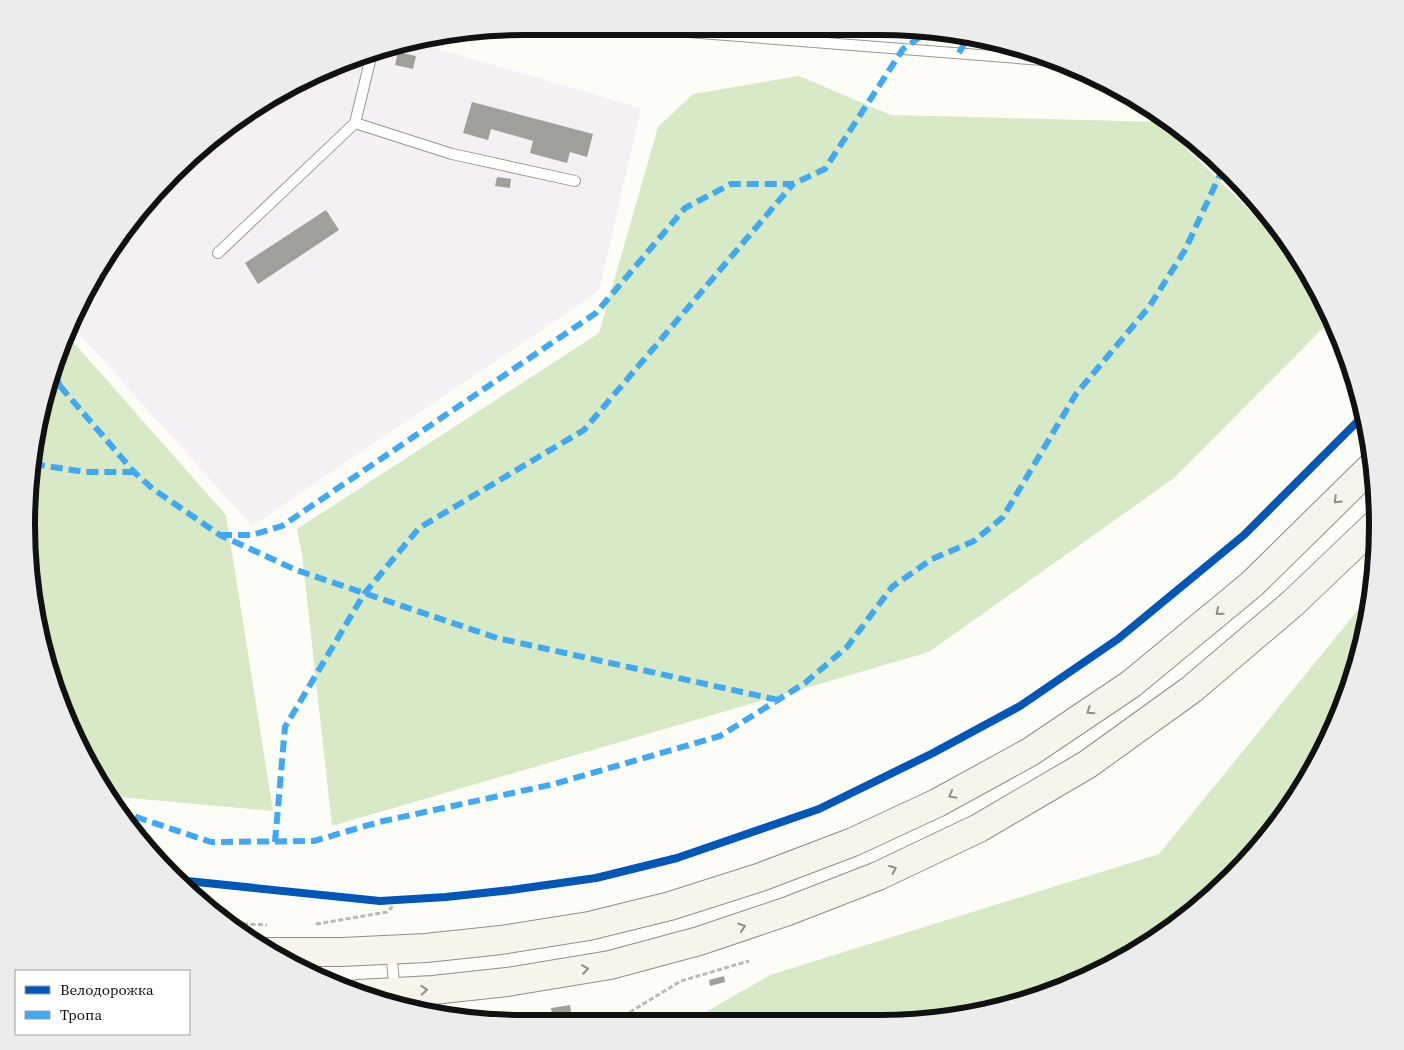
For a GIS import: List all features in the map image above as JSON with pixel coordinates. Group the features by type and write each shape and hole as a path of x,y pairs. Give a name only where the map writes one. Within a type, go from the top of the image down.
{"main road":[{"path":"286,952 342,952 426,948 501,940 589,926 670,906 762,877 853,842 937,803 1030,752 1131,684 1252,584 1366,472"},
{"path":"397,998 433,990 507,982 610,965 699,941 788,911 878,876 979,828 1088,764 1192,689 1293,603 1369,531"}],"lane":[{"path":"725,35 1030,59"},
{"path":"218,253 355,124 370,60"},
{"path":"355,124 452,154 575,181"},
{"path":"391,950 396,997"}],"path":[{"path":"313,925 387,912 392,906 389,900 401,900"},
{"path":"241,924 273,925"},
{"path":"625,1015 680,981 749,962"}],"shaded area":[{"path":"425,45 641,108 599,291 252,526 75,330 101,280 118,253 157,202 202,157 227,136 280,101 337,72 367,61"}],"green space":[{"path":"799,76 891,115 1156,122 1175,135 1186,148 1271,232 1303,280 1326,325 1174,478 929,652 332,826 302,554 297,529 599,333 658,127 693,94"},
{"path":"71,340 226,515 273,811 118,797 101,770 72,713 61,683 44,621 36,557 35,525 39,461 44,429 61,367"},
{"path":"1363,604 1352,652 1332,713 1303,770 1286,797 1247,848 1202,893 1177,914 1124,949 1067,978 1037,989 975,1006 943,1011 879,1015 701,1015 770,975 1159,854"}],"building":[{"path":"398,52 416,56 413,69 395,65"},
{"path":"472,102 593,134 587,157 570,152 567,163 530,153 533,141 491,129 488,140 463,133"},
{"path":"497,177 511,179 510,188 495,186"},
{"path":"326,210 339,230 258,284 245,263"},
{"path":"724,976 725,982 710,986 709,980"},
{"path":"570,1005 572,1015 552,1015 551,1008"}],"marked path":[{"path":"220,535 252,535 282,526 596,313 685,208 731,184 793,184 825,169 903,49 920,37"},
{"path":"959,53 965,42"},
{"path":"131,815 211,842 314,841 379,822 554,784 720,736 805,683 847,647 892,587 932,559 974,541 1003,517 1076,394 1149,307 1185,250 1220,174"},
{"path":"275,842 285,727 364,594 419,528 584,430 793,184"},
{"path":"54,391 60,386 57,380"},
{"path":"60,386 134,472 153,489 220,535 296,570 497,638 778,700"},
{"path":"39,465 85,472 134,472"}],"cycle path":[{"path":"190,881 380,901 446,897 511,890 596,878 677,858 819,809 933,753 1020,706 1118,639 1244,535 1358,421"}]}
